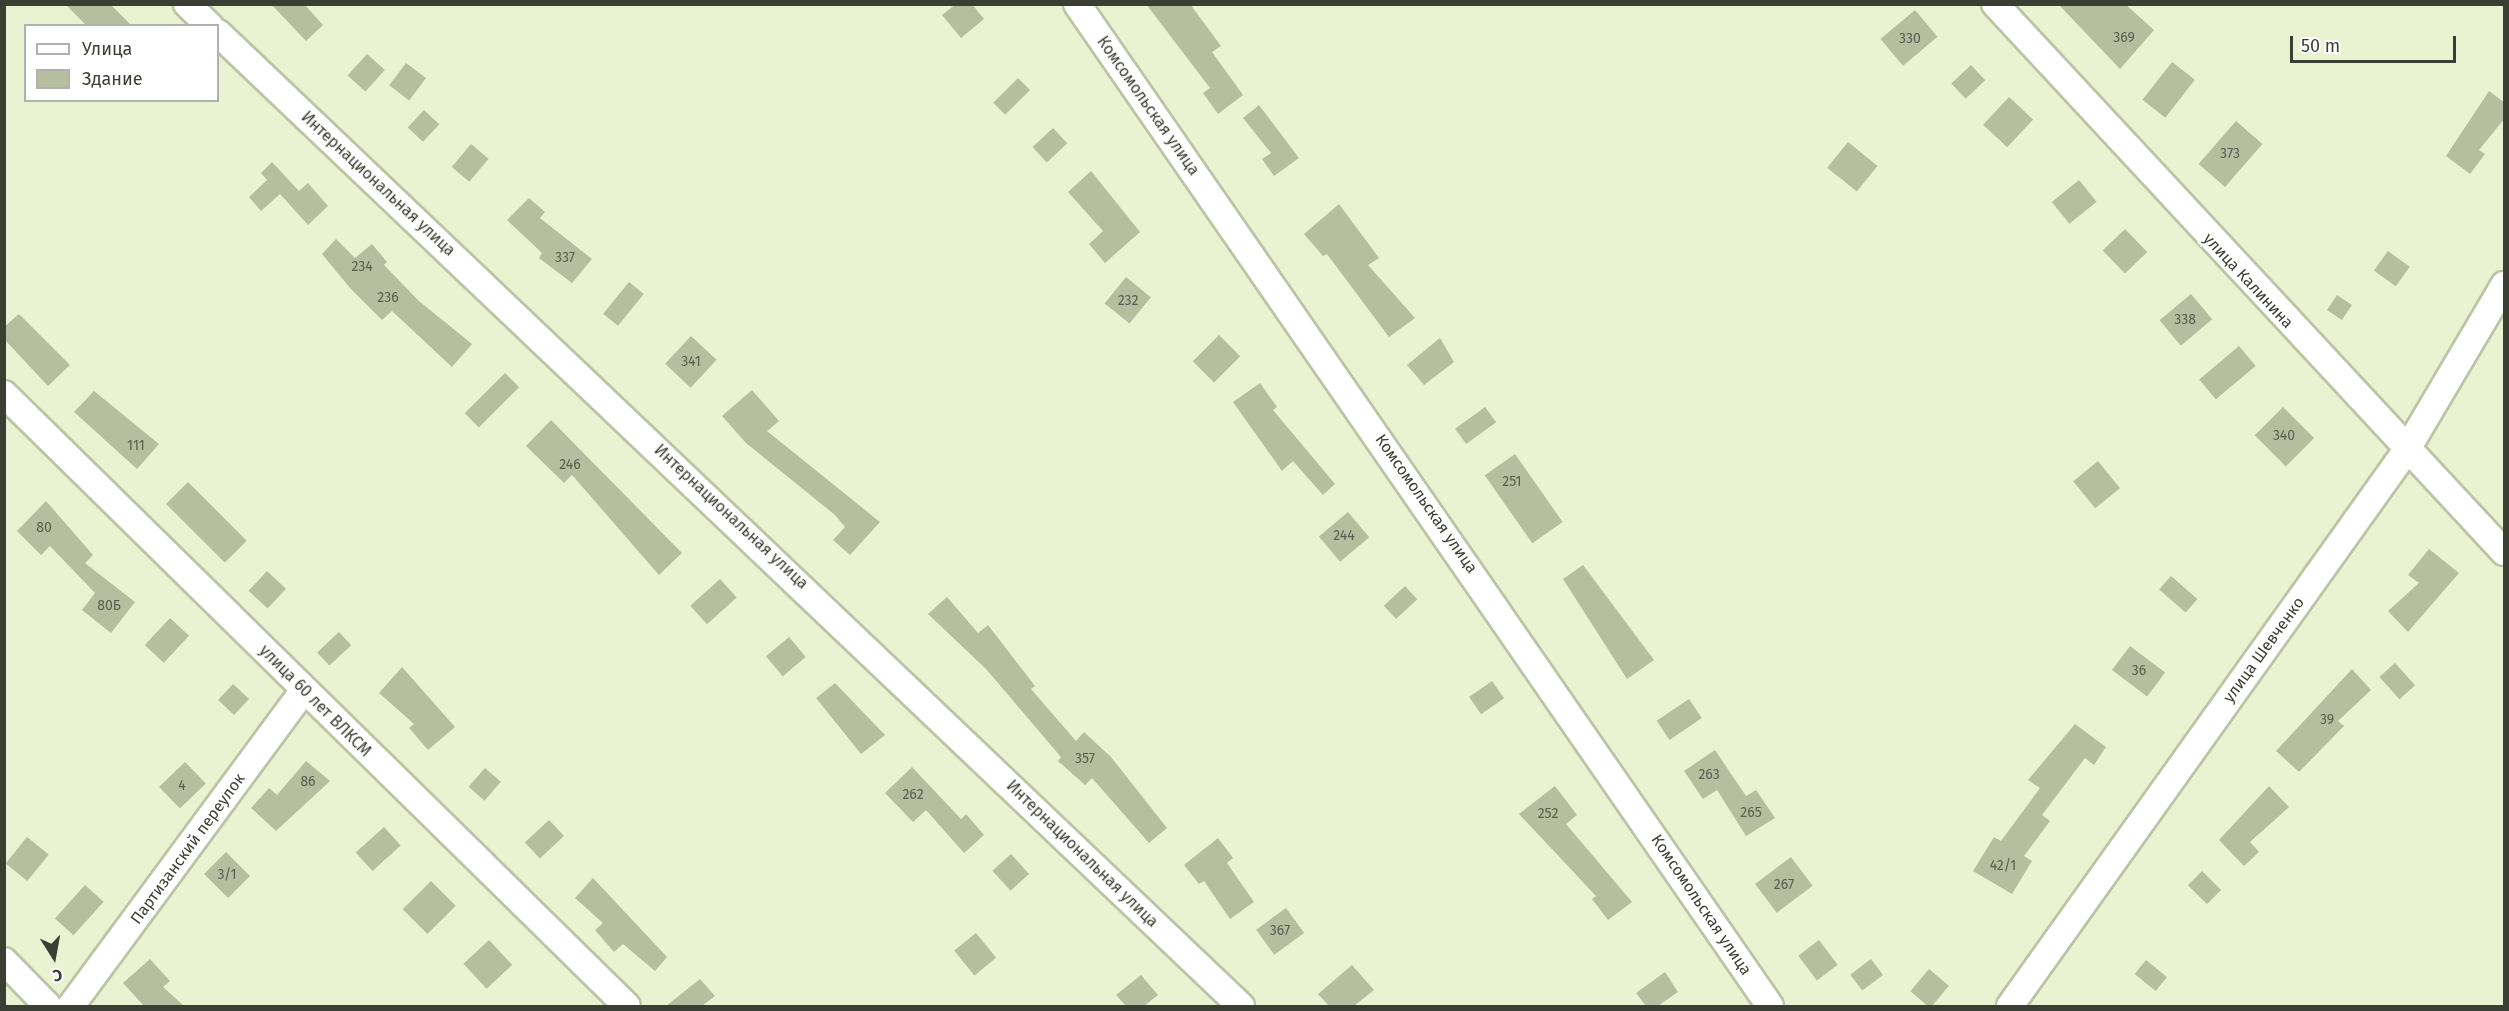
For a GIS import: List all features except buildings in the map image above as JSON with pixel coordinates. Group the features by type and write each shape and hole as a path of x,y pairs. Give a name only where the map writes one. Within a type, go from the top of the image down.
{"street":[{"path":"187,4 208,24"},
{"name":"Комсомольская улица","path":"1077,4 1770,1006"},
{"name":"улица Калинина","path":"1995,4 2406,451 2505,552"},
{"name":"Интернациональная улица","path":"219,34 1241,1006"},
{"name":"улица Шевченко","path":"2010,1006 2406,451 2505,285"},
{"name":"улица 60 лет ВЛКСМ","path":"4,394 627,1006"},
{"name":"Партизанский переулок","path":"71,1006 304,690"},
{"path":"4,961 48,1006"}]}
